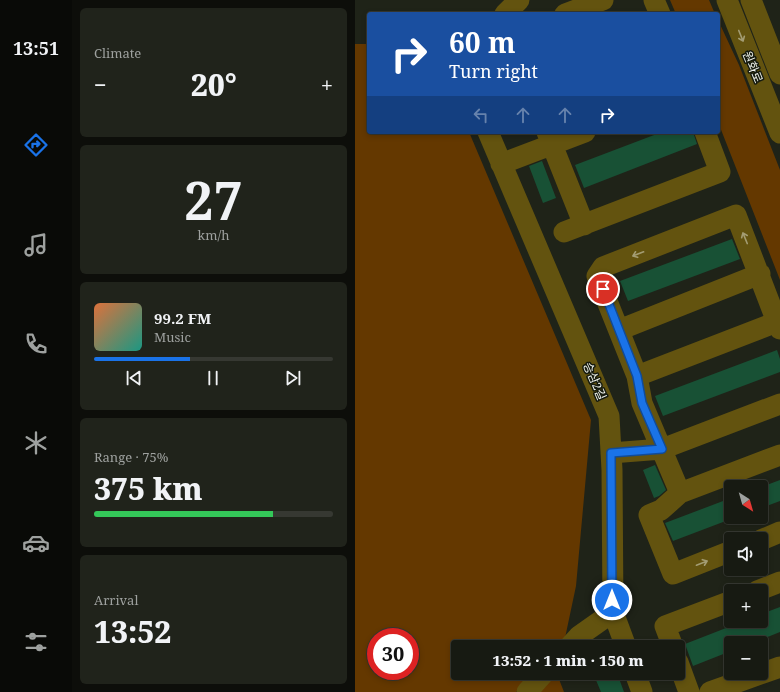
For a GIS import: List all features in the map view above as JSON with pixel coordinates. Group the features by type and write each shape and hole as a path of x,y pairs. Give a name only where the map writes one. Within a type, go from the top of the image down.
{"street":[{"path":"507,12 519,0"},
{"path":"570,12 603,0"},
{"path":"654,0 659,12"},
{"name":"원화로","path":"727,0 780,133"},
{"path":"751,0 780,74"},
{"name":"승삼2길","path":"489,134 609,416 611,453 613,612 623,640"},
{"path":"501,164 549,138 573,134"},
{"path":"564,232 720,172 706,134"},
{"path":"549,138 583,225"},
{"path":"637,376 779,325 736,215 603,267 597,276 637,376 642,403 680,493"},
{"path":"619,330 760,274"},
{"path":"611,453 662,449 780,404"},
{"path":"724,554 673,574 649,515 661,510 680,493 780,455"},
{"path":"768,537 780,532"},
{"path":"768,587 780,582"},
{"path":"670,640 665,626 724,604"},
{"path":"575,640 613,612"},
{"path":"710,692 780,667"},
{"path":"527,692 538,680"},
{"path":"638,680 642,692"},
{"path":"685,680 689,692"}],"shaded area":[{"path":"670,0 709,0 714,12 675,12"},
{"path":"720,24 739,65 780,170 780,280 720,127"},
{"path":"355,44 367,44 367,134 470,134 591,420 576,586 565,638 563,640 451,640 451,680 527,680 516,692 355,692"},
{"path":"551,680 559,680 564,692 539,692"}],"building":[{"path":"657,134 694,134 697,144 584,188 575,165"},
{"path":"542,161 556,198 543,203 529,166"},
{"path":"732,239 740,259 628,301 620,281"},
{"path":"777,350 780,359 780,372 663,416 655,396"},
{"path":"655,465 666,490 654,498 643,470"},
{"path":"780,480 780,501 768,505 768,484"},
{"path":"724,501 724,522 673,541 665,523"},
{"path":"780,607 780,632 768,637 724,636 724,654 693,666 685,644 726,628 768,628 768,611"},
{"path":"596,680 620,680 624,692 601,692"}],"route":[{"path":"603,289 637,376 642,403 662,449 611,453 612,600"}]}
